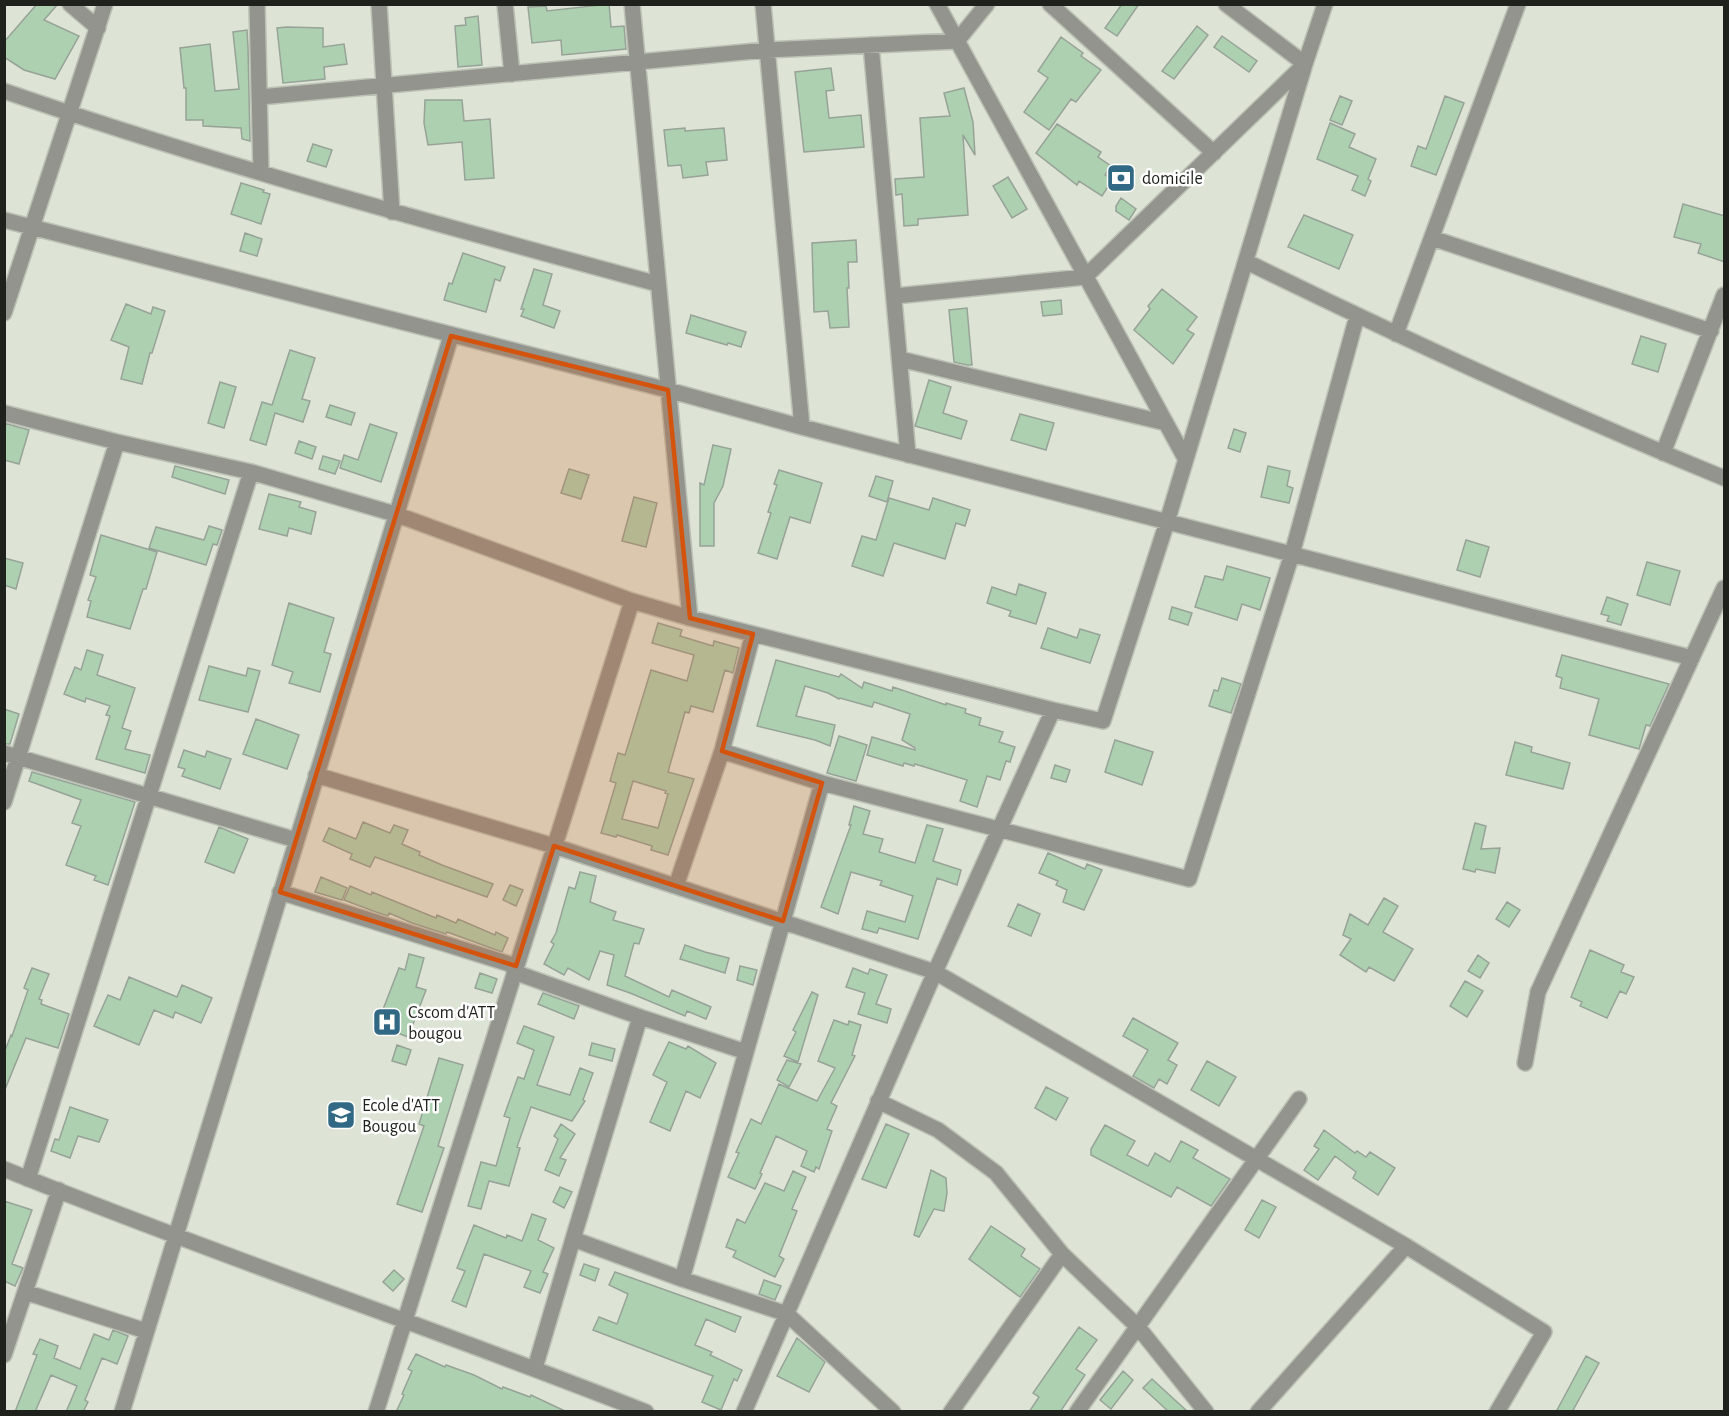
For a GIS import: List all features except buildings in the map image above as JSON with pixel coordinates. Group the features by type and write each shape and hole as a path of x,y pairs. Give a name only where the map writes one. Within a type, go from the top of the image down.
{"street":[{"path":"70,4 98,28"},
{"path":"4,313 105,4"},
{"path":"257,4 261,173"},
{"path":"380,4 392,212"},
{"path":"505,4 512,74"},
{"path":"632,4 690,618"},
{"path":"763,4 802,427"},
{"path":"937,4 1185,458"},
{"path":"260,97 767,50 957,40 987,4"},
{"path":"1050,4 1214,153"},
{"path":"1226,4 1305,64"},
{"path":"4,413 117,442 251,472 395,514 632,602 1103,721 1167,522 1325,4"},
{"path":"1396,334 1518,4"},
{"path":"871,45 908,455"},
{"path":"895,296 1085,277 1305,64"},
{"path":"4,91 392,212 658,284"},
{"path":"4,220 668,390 908,455 1692,658"},
{"path":"1432,238 1711,331"},
{"path":"1247,262 1396,334 1663,453 1725,478"},
{"path":"1663,453 1725,295"},
{"path":"722,751 822,783 1189,879 1292,554 1357,316"},
{"path":"122,1412 451,336"},
{"path":"900,359 1166,423"},
{"path":"4,802 12,755 117,442"},
{"path":"28,1179 251,472"},
{"path":"1526,1063 1538,992 1725,588"},
{"path":"376,1412 632,602"},
{"path":"676,886 722,751 753,634"},
{"path":"744,1412 878,1101 1053,710"},
{"path":"12,755 296,840"},
{"path":"315,776 554,846 935,972 1406,1246 1544,1332 1497,1412"},
{"path":"682,1279 822,783"},
{"path":"280,892 515,969 640,1017 746,1052"},
{"path":"535,1368 640,1017"},
{"path":"1077,1412 1299,1099"},
{"path":"878,1101 938,1130 996,1173 1062,1254 1138,1327 1206,1412"},
{"path":"4,1169 175,1236 535,1368 646,1412"},
{"path":"4,1356 12,1307 25,1292 59,1190"},
{"path":"573,1239 787,1314 893,1412"},
{"path":"1258,1412 1406,1246"},
{"path":"951,1412 1062,1254"},
{"path":"25,1292 146,1331"}],"highlighted area":[{"path":"451,336 668,390 690,618 753,634 722,751 822,783 783,921 554,846 516,966 280,892"}],"place":[{"name":"domicile","path":"1121,178"},
{"name":"Cscom d'ATT bougou","path":"387,1022"},
{"name":"Ecole d'ATT Bougou","path":"341,1115"}]}
